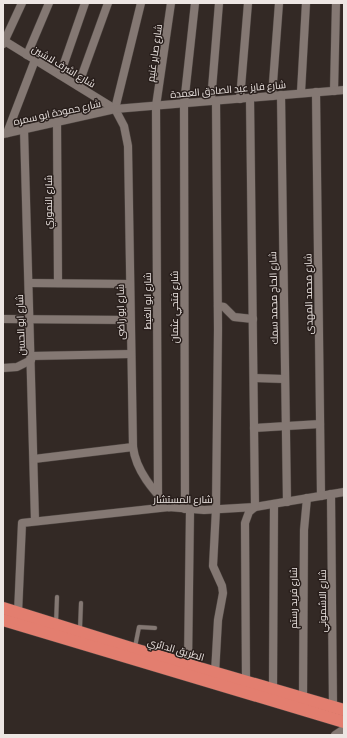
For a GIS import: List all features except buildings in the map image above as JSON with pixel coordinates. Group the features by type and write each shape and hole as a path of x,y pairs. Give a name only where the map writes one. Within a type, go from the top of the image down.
{"highway":[{"name":"الطريق الدائري","path":"3,608 80,632 133,653 344,722"},
{"name":"الطريق الدائري","path":"3,620 215,672 338,709"}],"street":[{"path":"4,42 22,3"},
{"path":"27,55 49,3"},
{"path":"60,75 85,3"},
{"path":"78,86 108,3"},
{"path":"115,109 141,3"},
{"name":"شارع صابر غنيم","path":"156,106 172,3"},
{"name":"شارع فتحي عثمان","path":"188,665 184,104 195,3"},
{"path":"215,672 218,620 223,593 222,586 213,566 216,509 218,306 213,101 219,3"},
{"path":"240,99 248,3"},
{"path":"272,96 279,3"},
{"path":"301,92 306,3"},
{"path":"334,90 336,3"},
{"name":"شارع اشرف لاشين","path":"4,42 115,109"},
{"path":"5,133 35,60"},
{"name":"شارع فايز عبد الصادق العمدة","path":"115,109 240,99 301,92 344,90"},
{"name":"شارع محمد المهدى","path":"316,92 321,496"},
{"name":"شارع الحاج محمد سمك","path":"281,95 287,502"},
{"path":"246,682 245,523 249,512 255,507 250,98"},
{"name":"شارع ابو الغيط","path":"156,106 158,496"},
{"name":"شارع حمودة ابو سمره","path":"5,133 115,109"},
{"name":"شارع ابو راضى","path":"115,109 124,126 128,146 129,284 133,447 138,467 158,496 169,507"},
{"name":"شارع النموري","path":"57,122 58,283"},
{"name":"شارع ابو الحسن","path":"24,129 35,521"},
{"path":"29,283 129,284"},
{"path":"218,306 224,307 234,317 253,319"},
{"path":"3,319 130,320"},
{"path":"3,368 17,367 31,358 131,354"},
{"path":"254,378 284,379"},
{"path":"254,428 320,424"},
{"path":"34,459 133,447"},
{"name":"شارع المستشار","path":"18,613 22,523 169,507 188,509 255,507 344,492"},
{"name":"شارع الاشموني","path":"331,494 338,709"},
{"name":"شارع فريد رستم","path":"303,698 304,530 307,498"},
{"path":"273,690 274,504"},
{"path":"335,735 344,729"}],"lane":[{"path":"56,624 57,597"},
{"path":"80,632 81,603"},
{"path":"133,653 139,627 154,628"}]}
